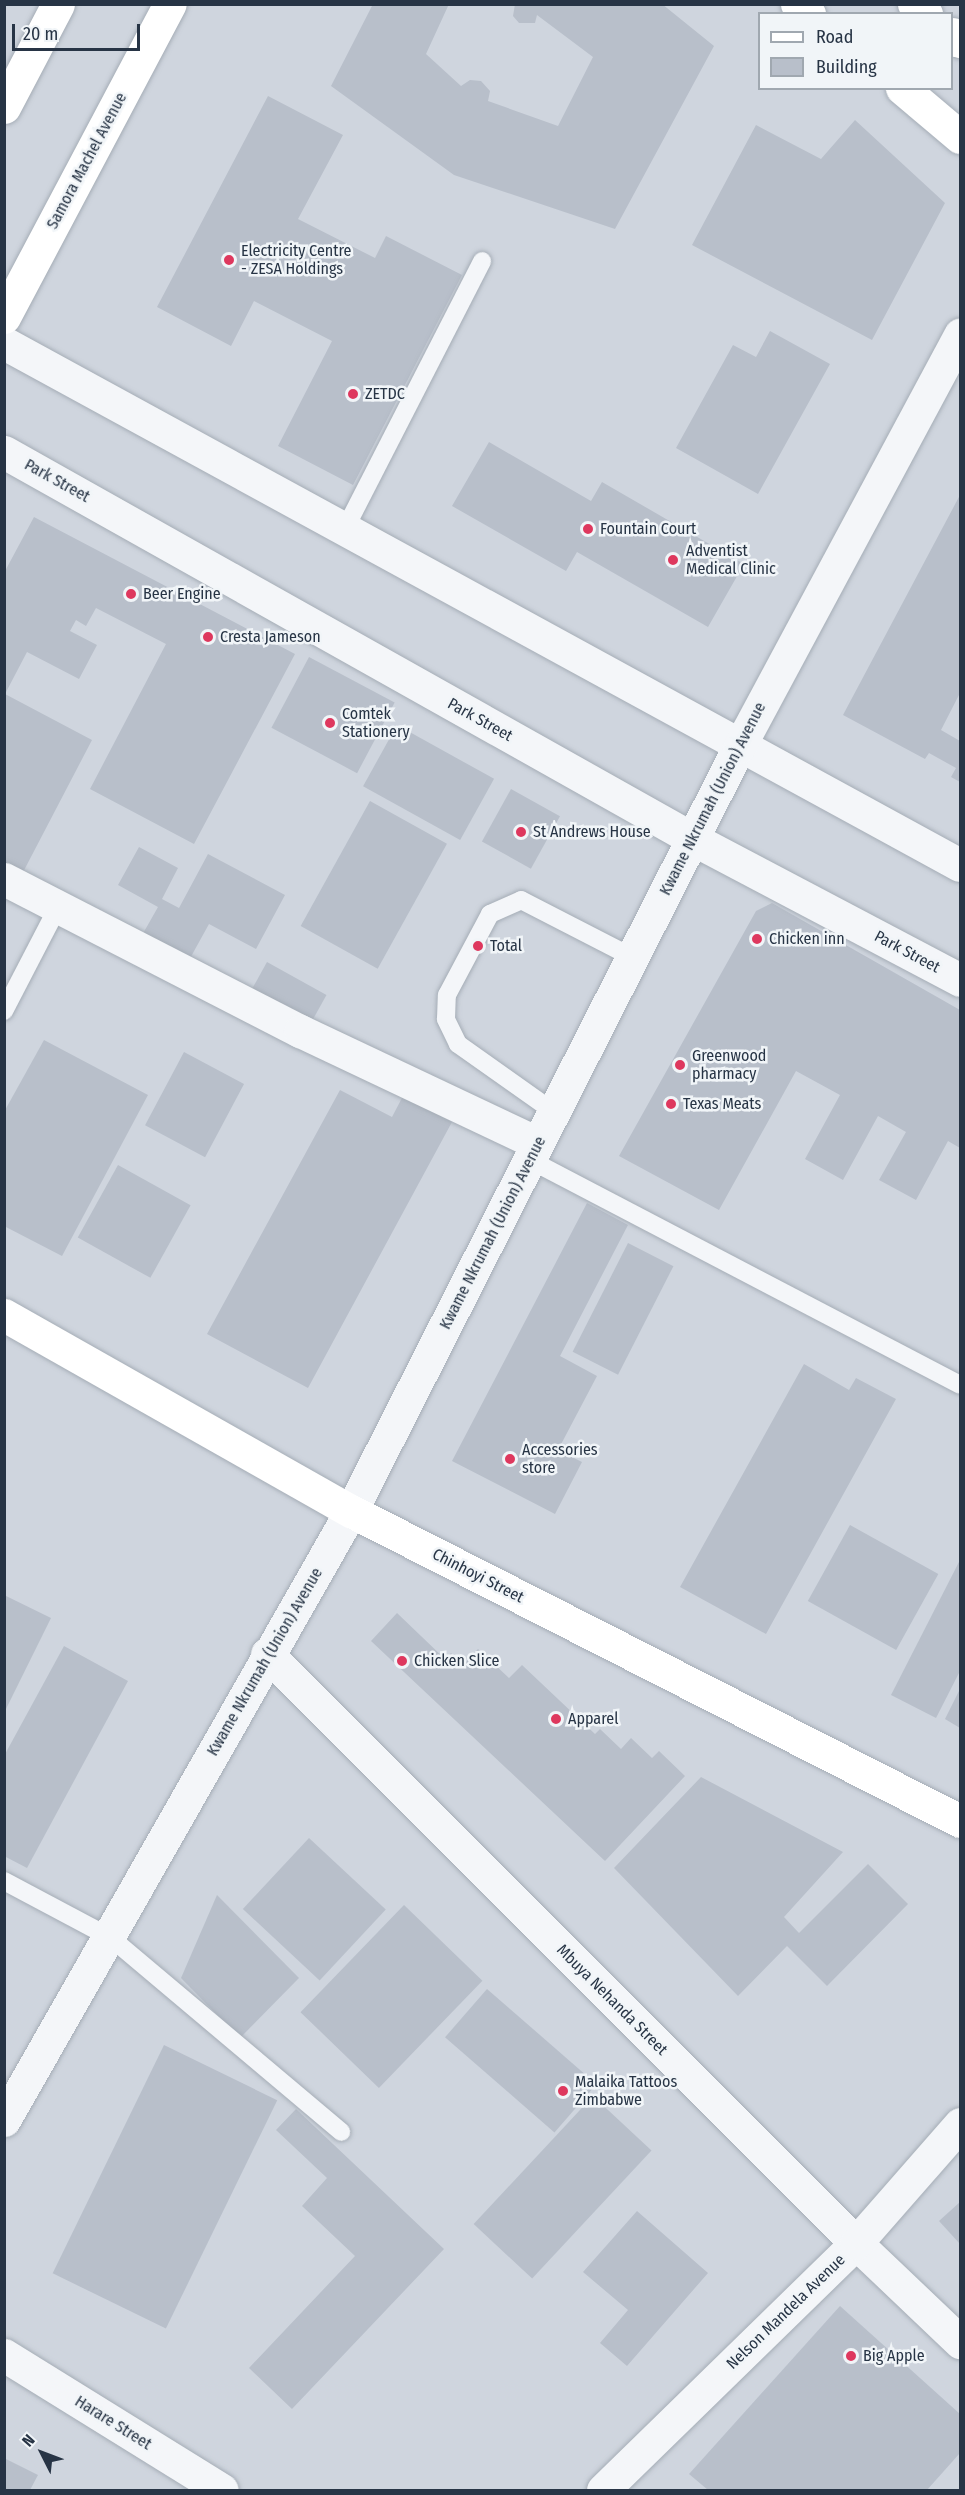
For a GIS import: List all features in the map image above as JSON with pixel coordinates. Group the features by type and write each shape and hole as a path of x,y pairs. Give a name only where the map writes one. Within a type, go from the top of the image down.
{"main road":[{"path":"4,107 58,4"},
{"name":"Samora Machel Avenue","path":"4,317 170,4"},
{"path":"904,90 960,136"},
{"name":"Chinhoyi Street","path":"4,1315 351,1511 960,1821"}],"street":[{"name":"Kwame Nkrumah (Union) Avenue","path":"4,2120 111,1938 267,1654 351,1511 534,1152 630,956 960,334"},
{"path":"4,343 960,866"},
{"name":"Park Street","path":"4,452 693,839 960,980"},
{"path":"4,879 534,1152"},
{"name":"Mbuya Nehanda Street","path":"267,1654 856,2243 960,2342"},
{"name":"Nelson Mandela Avenue","path":"603,2490 856,2243 960,2124"},
{"name":"Harare Street","path":"4,2355 222,2490"}],"lane":[{"path":"345,529 482,261"},
{"path":"554,1112 458,1044 446,1019 447,995 490,914 521,900 630,956"},
{"path":"4,1011 58,907"},
{"path":"534,1152 960,1385"},
{"path":"4,1881 111,1938 341,2132"}],"shaded area":[{"path":"5,5 960,5 960,2490 5,2490"}],"building":[{"path":"373,4 449,4 426,54 461,86 470,80 481,81 490,91 488,101 558,126 593,57 537,15 535,23 519,23 513,16 515,4 662,4 714,46 615,229 454,175 331,86"},
{"path":"268,96 343,135 298,219 375,258 386,236 462,275 353,485 278,446 332,341 254,301 231,346 157,307"},
{"path":"855,120 945,203 872,340 692,245 756,125 821,159"},
{"path":"770,331 830,364 758,494 676,448 733,345 756,357"},
{"name":"Fountain Court","path":"489,442 591,501 602,482 744,564 708,627 577,552 566,571 452,506"},
{"path":"960,495 960,693 941,730 960,741 960,782 951,777 956,768 929,753 925,759 843,715"},
{"path":"34,517 295,654 194,844 90,789 166,644 96,608 86,626 76,620 70,631 97,645 79,679 27,652 5,694 92,740 20,878 4,870 4,573"},
{"path":"309,657 395,703 357,773 271,728"},
{"path":"397,725 494,779 460,840 363,786"},
{"path":"511,789 560,816 531,869 482,841"},
{"path":"370,801 447,844 378,969 301,926"},
{"path":"139,847 178,868 162,899 179,908 208,854 285,895 256,949 209,924 188,962 141,937 158,907 118,885"},
{"path":"772,903 960,1010 960,1148 948,1141 916,1200 879,1180 906,1132 878,1116 843,1180 805,1159 840,1095 796,1071 719,1210 619,1156 756,911"},
{"path":"267,962 326,995 311,1022 252,989"},
{"path":"44,1040 148,1095 62,1256 4,1226 4,1112"},
{"path":"184,1052 244,1084 205,1157 145,1125"},
{"path":"340,1090 392,1117 403,1096 452,1122 308,1388 207,1334"},
{"path":"118,1165 191,1205 150,1278 78,1238"},
{"path":"587,1203 628,1225 560,1356 597,1376 558,1450 582,1462 555,1514 452,1461"},
{"path":"628,1243 673,1266 618,1375 573,1352"},
{"path":"804,1364 849,1390 856,1378 896,1399 766,1634 680,1587"},
{"path":"850,1525 938,1574 896,1650 808,1601"},
{"path":"960,1560 960,1671 936,1718 891,1695"},
{"path":"4,1595 51,1618 4,1713"},
{"path":"397,1613 445,1659 451,1653 463,1665 478,1649 509,1678 522,1665 595,1734 600,1729 621,1749 631,1738 652,1758 659,1751 685,1776 605,1861 371,1641"},
{"path":"64,1646 128,1681 27,1868 4,1856 4,1756"},
{"path":"960,1689 960,1728 945,1719"},
{"path":"701,1777 843,1852 784,1917 799,1933 868,1864 908,1904 827,1986 787,1946 738,1996 614,1868"},
{"path":"309,1838 386,1910 320,1981 243,1909"},
{"path":"217,1895 299,1978 240,2038 181,1978"},
{"path":"404,1905 482,1981 379,2088 300,2012"},
{"path":"487,1989 596,2084 554,2132 445,2037"},
{"path":"164,2045 277,2100 166,2329 53,2273"},
{"path":"593,2096 652,2151 532,2279 474,2224"},
{"path":"296,2109 444,2249 292,2409 249,2368 355,2256 302,2206 327,2178 276,2130"},
{"path":"960,2202 960,2244 939,2221"},
{"path":"637,2211 708,2273 627,2366 600,2343 628,2310 583,2272"},
{"path":"840,2306 960,2414 960,2453 927,2490 708,2490 689,2474"},
{"path":"4,2458 38,2475 30,2490 4,2490"}],"place":[{"name":"Electricity Centre - ZESA Holdings","path":"229,260"},
{"name":"ZETDC","path":"353,394"},
{"name":"Fountain Court","path":"588,529"},
{"name":"Adventist Medical Clinic","path":"673,560"},
{"name":"Beer Engine","path":"131,594"},
{"name":"Cresta Jameson","path":"208,637"},
{"name":"Comtek Stationery","path":"330,723"},
{"name":"St Andrews House","path":"521,832"},
{"name":"Chicken inn","path":"757,939"},
{"name":"Total","path":"478,946"},
{"name":"Greenwood pharmacy","path":"680,1065"},
{"name":"Texas Meats","path":"671,1104"},
{"name":"Accessories store","path":"510,1459"},
{"name":"Chicken Slice","path":"402,1661"},
{"name":"Apparel","path":"556,1719"},
{"name":"Malaika Tattoos Zimbabwe","path":"563,2091"},
{"name":"Big Apple","path":"851,2356"}]}
